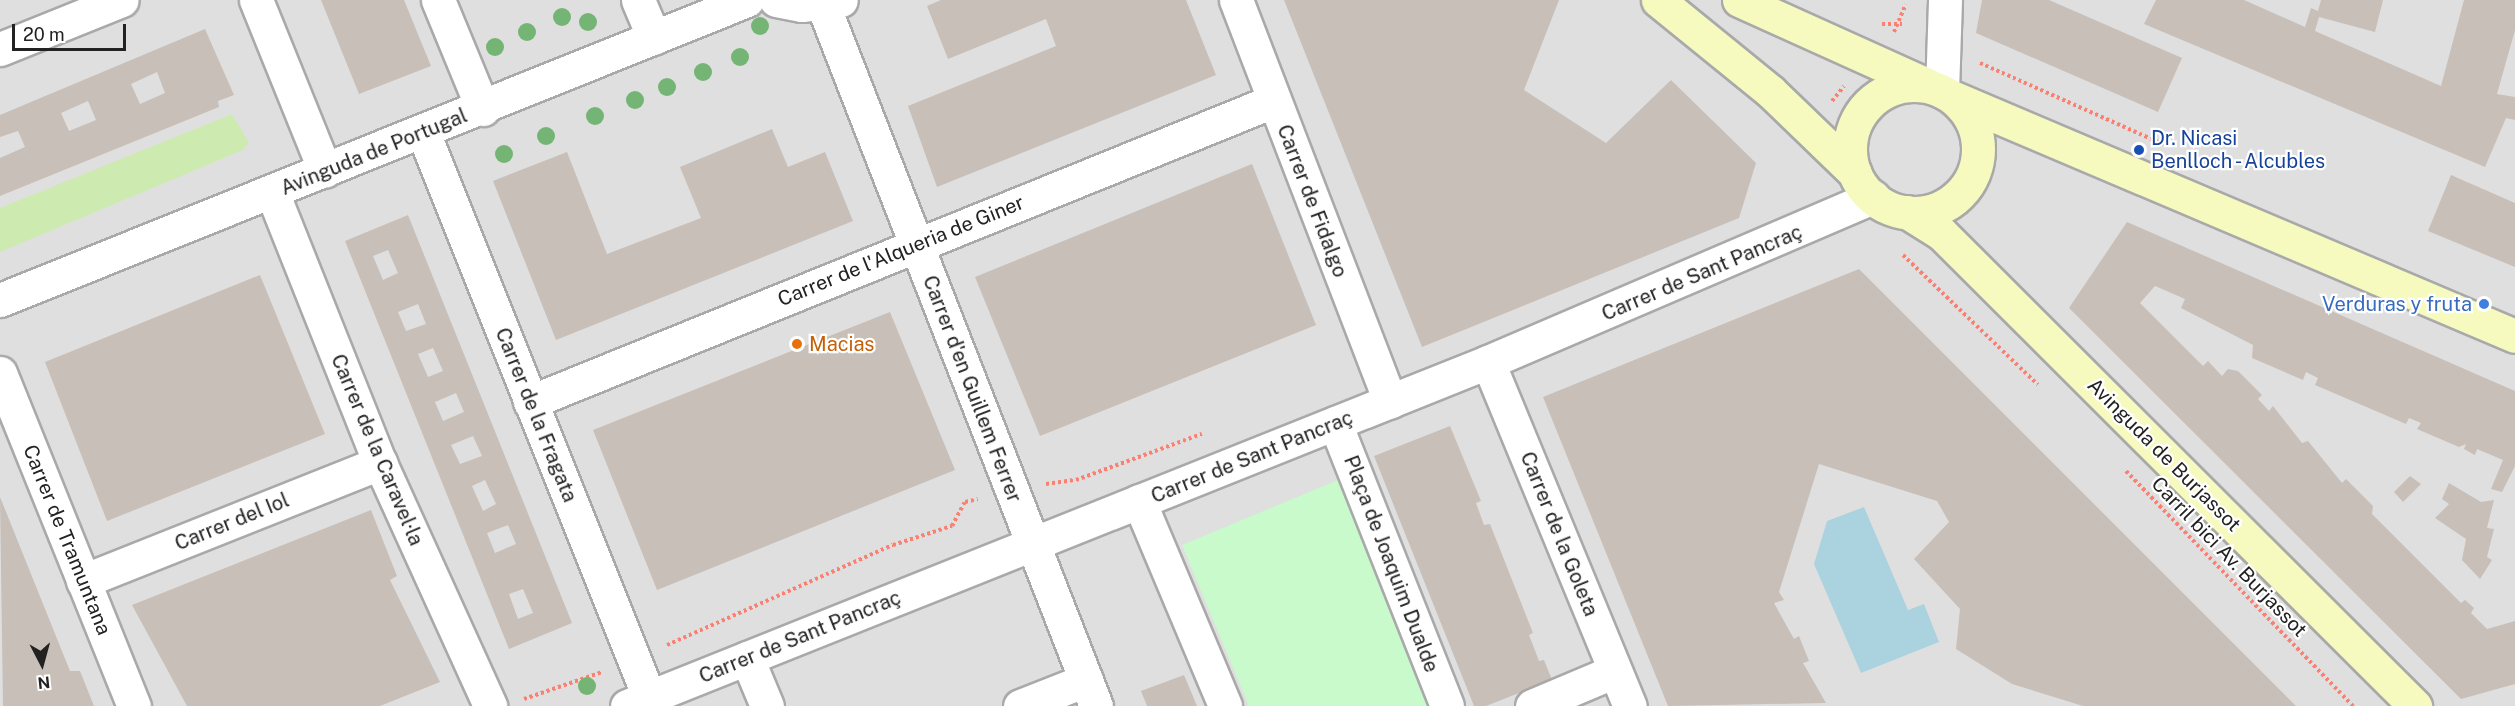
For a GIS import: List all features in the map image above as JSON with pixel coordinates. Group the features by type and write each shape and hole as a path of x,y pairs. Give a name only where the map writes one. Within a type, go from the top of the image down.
{"main road":[{"path":"1658,0 1746,70 1864,185 1907,212 1945,205 1973,174 1976,131 1942,92 1890,90 1865,107 1852,132 1864,185"},
{"path":"1739,0 1942,92 2515,336"},
{"name":"Avinguda de Burjassot","path":"1907,212 1941,233 2415,706"}],"street":[{"path":"0,50 122,0"},
{"path":"256,0 325,171"},
{"path":"438,0 483,109"},
{"path":"638,0 654,38"},
{"name":"Avinguda de Portugal","path":"0,300 483,109 747,0"},
{"path":"776,0 832,2"},
{"name":"Carrer de Fidalgo","path":"1236,0 1390,401"},
{"path":"1942,92 1945,0"},
{"name":"Carrer d'en Guillem Ferrer","path":"832,2 917,244 1091,693"},
{"name":"Carrer de l'Alqueria de Giner","path":"530,402 1273,101"},
{"name":"Carrer de la Fragata","path":"423,132 530,402 638,702"},
{"name":"Carrer de Sant Pancraç","path":"638,702 1488,363 1864,185"},
{"name":"Carrer de la Caravel·la","path":"272,192 380,463 502,704"},
{"name":"Carrer de la Goleta","path":"1488,363 1630,706"},
{"name":"Carrer de Tramuntana","path":"0,373 134,706"},
{"name":"Plaça de Joaquim Dualde","path":"1335,423 1447,706"},
{"name":"Carrer del Iol","path":"83,581 380,463"},
{"path":"1139,501 1225,706"},
{"path":"747,658 767,706"},
{"path":"1532,706 1615,671"},
{"path":"1020,706 1091,693"}],"path":[{"path":"1900,24 1907,0"},
{"path":"1898,249 2048,391"},
{"name":"Carril bici Av. Burjassot","path":"2124,466 2353,706"},
{"path":"676,642 892,544 952,526 965,502 988,496"},
{"path":"502,704 607,670"}],"shaded area":[{"path":"0,0 2515,0 2515,706 0,706"}],"green space":[{"path":"232,114 249,143 243,150 0,252 0,208"},
{"path":"1338,480 1432,706 1249,706 1182,545"}],"water":[{"path":"1864,507 1908,610 1924,604 1939,642 1861,673 1814,564 1827,521"}],"building":[{"path":"321,0 404,0 431,66 359,94"},
{"path":"941,0 1186,0 1216,75 937,187 908,106 1056,46 1046,19 948,59 927,6"},
{"path":"1284,0 1559,0 1524,90 1606,143 1671,80 1756,163 1739,218 1422,347"},
{"path":"1982,0 2049,0 2182,58 2158,112 1976,33"},
{"path":"2156,0 2244,0 2305,27 2311,8 2318,11 2321,0 2383,0 2375,32 2319,17 2315,31 2441,86 2464,0 2515,0 2515,30 2497,94 2515,97 2515,120 2506,118 2485,167 2144,24"},
{"path":"205,29 234,95 218,101 219,107 0,196 0,158 25,147 18,131 0,137 0,115","holes":["157,72 165,93 140,104 131,84","88,101 96,120 69,131 61,113"]},
{"path":"772,129 788,167 825,152 853,221 556,340 493,181 567,152 607,254 701,218 680,167"},
{"path":"1252,164 1316,325 1040,436 975,277"},
{"path":"2451,175 2515,203 2515,267 2428,231"},
{"path":"408,215 572,623 509,649 345,241","holes":["388,250 398,273 383,280 373,256","418,304 426,324 406,331 398,312","433,348 443,371 428,377 418,354","456,393 464,412 443,421 435,402","473,436 482,456 460,464 451,445","485,480 496,504 483,511 472,486","508,525 516,544 495,553 487,533","523,589 533,613 518,619 509,594"]},
{"path":"2127,222 2515,391 2515,466 2502,492 2491,489 2503,460 2477,449 2475,455 2464,449 2466,444 2459,447 2417,429 2421,423 2409,418 2406,424 2315,385 2318,378 2306,372 2303,380 2252,358 2253,345 2181,308 2185,299 2155,286 2140,303 2203,366 2208,361 2222,376 2228,369 2238,371 2262,395 2258,399 2269,411 2273,406 2302,443 2308,441 2342,483 2346,479 2373,506 2372,514 2461,603 2465,600 2474,608 2471,613 2487,629 2515,621 2515,684 2461,699 2069,308"},
{"path":"1859,269 2296,706 2083,706 2012,684 1956,649 1960,609 1914,559 1949,522 1937,501 1819,464 1779,592 1784,600 1774,603 1794,639 1799,636 1809,661 1803,663 1826,703 1668,706 1543,397"},
{"path":"260,275 325,434 107,521 45,362"},
{"path":"890,312 955,470 657,590 593,430"},
{"path":"1450,426 1481,501 1476,503 1484,525 1490,524 1533,633 1529,635 1539,661 1544,660 1552,680 1486,706 1474,706 1374,456"},
{"path":"2410,476 2421,484 2403,502 2394,492"},
{"path":"2449,483 2481,502 2494,500 2487,528 2494,529 2487,557 2492,560 2480,579 2462,560 2466,539 2435,518 2449,504 2442,499"},
{"path":"0,497 70,671 80,671 94,706 3,706"},
{"path":"371,510 397,576 390,580 440,682 380,706 187,706 132,605"},
{"path":"1184,675 1197,706 1147,706 1141,691"}],"place":[{"name":"Dr. Nicasi Benlloch - Alcubles","path":"2139,150"},
{"name":"Verduras y fruta","path":"2484,304"},
{"name":"Macias","path":"797,344"}]}
